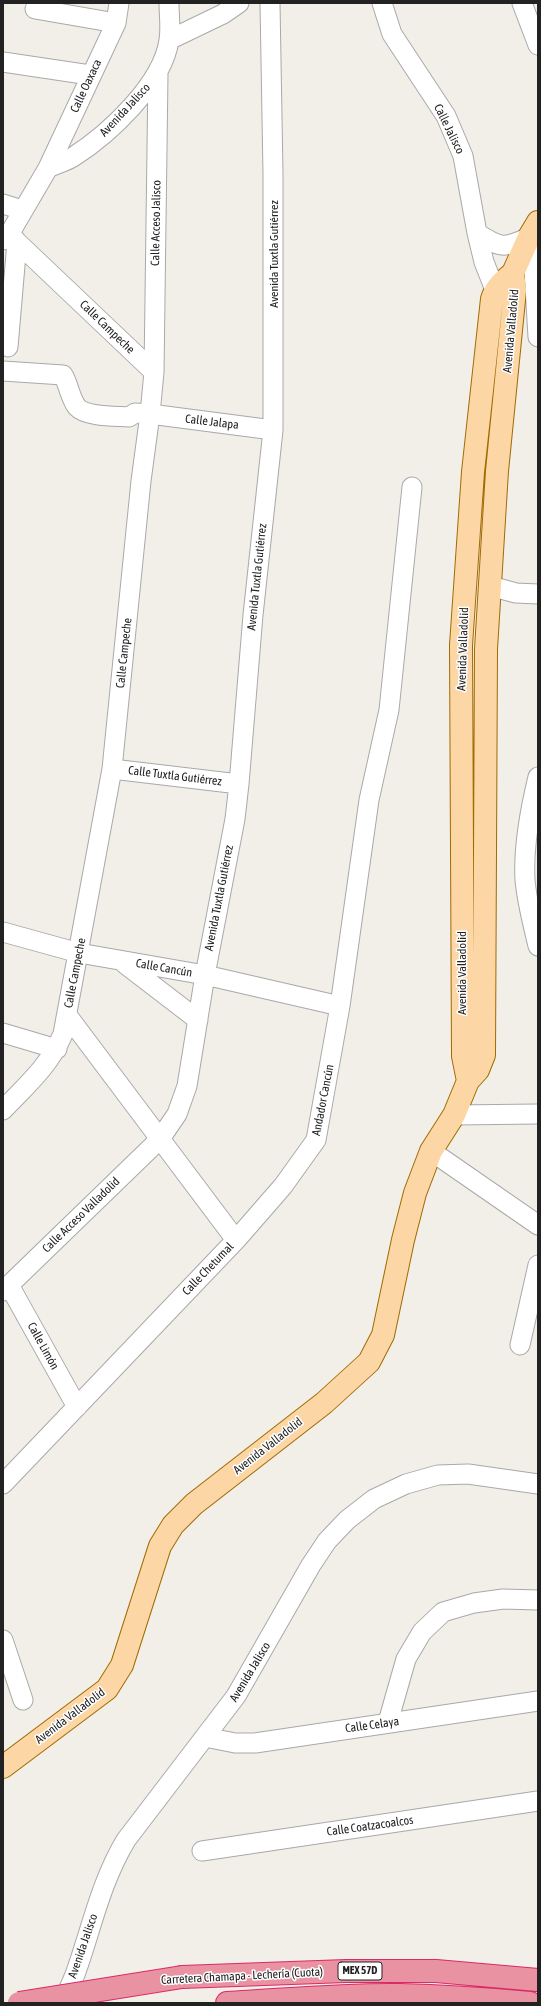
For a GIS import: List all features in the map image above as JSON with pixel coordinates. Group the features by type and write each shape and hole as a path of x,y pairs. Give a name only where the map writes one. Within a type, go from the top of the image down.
{"highway":[{"name":"Carretera Chamapa - Lechería (Cuota)","path":"19,2003 182,1978 346,1971 429,1971 538,1980"},
{"name":"Carretera Chamapa - Lechería (Cuota)","path":"227,2003 320,1997 399,1995 480,1998 530,2003"}],"main road":[{"path":"513,273 535,228"},
{"name":"Avenida Valladolid","path":"3,1767 107,1689 122,1665 160,1546 173,1524 194,1504 324,1403 369,1362 383,1335 403,1240 415,1194 431,1151 454,1115 468,1081 478,1070 484,1055 486,649 497,471 515,290 513,273 500,282 492,299 473,472 461,645 463,1056 468,1081"}],"street":[{"name":"Calle Oaxaca","path":"48,168 90,75 116,23 119,3"},
{"name":"Avenida Jalisco","path":"48,168 71,158 98,140 130,109 158,74 169,40 169,3"},
{"path":"169,40 223,14 239,3"},
{"name":"Avenida Tuxtla Gutiérrez","path":"160,1139 178,1114 187,1086 205,975 235,819 239,784 253,615 273,430 273,182 270,3"},
{"name":"Calle Jalisco","path":"382,3 392,34 446,116 463,156 477,233 484,262 495,290"},
{"path":"522,3 538,45"},
{"path":"35,8 116,23"},
{"path":"3,62 90,75"},
{"name":"Calle Acceso Jalisco","path":"154,372 158,74"},
{"path":"8,347 8,236 48,168"},
{"path":"3,204 22,210"},
{"path":"477,233 491,243 501,246 512,246 535,228"},
{"path":"535,228 534,270 538,337"},
{"name":"Calle Campeche","path":"3,1110 45,1067 57,1049 63,1034 67,1015 112,769 141,481 154,372 8,236"},
{"name":"Calle Jalapa","path":"3,371 63,375 68,383 77,407 86,413 129,417 135,413 150,414 273,430"},
{"name":"Andador Cancún","path":"236,1240 283,1186 316,1140 340,1006 369,800 389,710 412,487"},
{"path":"490,586 516,593 538,594"},
{"name":"Calle Tuxtla Gutiérrez","path":"112,769 239,784"},
{"path":"538,777 532,801 525,873 528,904 538,946"},
{"name":"Calle Cancún","path":"3,932 79,953 123,962 205,975 340,1006"},
{"path":"123,962 198,1020"},
{"name":"Calle Chetumal","path":"3,1484 236,1240 67,1015"},
{"path":"3,1033 57,1049"},
{"path":"454,1115 538,1114"},
{"name":"Calle Acceso Valladolid","path":"6,1288 160,1139"},
{"path":"431,1151 538,1225"},
{"path":"520,1345 538,1265"},
{"name":"Calle Limón","path":"6,1288 77,1407"},
{"name":"Avenida Jalisco","path":"62,2003 78,1968 105,1881 113,1862 126,1840 246,1682 311,1565 327,1541 347,1520 374,1499 406,1484 438,1475 468,1474 538,1484"},
{"path":"388,1722 406,1659 422,1632 444,1612 474,1603 503,1599 538,1600"},
{"path":"3,1640 24,1700"},
{"name":"Calle Celaya","path":"205,1737 234,1742 255,1743 388,1722 498,1708 538,1701"},
{"name":"Calle Coatzacoalcos","path":"202,1851 538,1802"}]}
